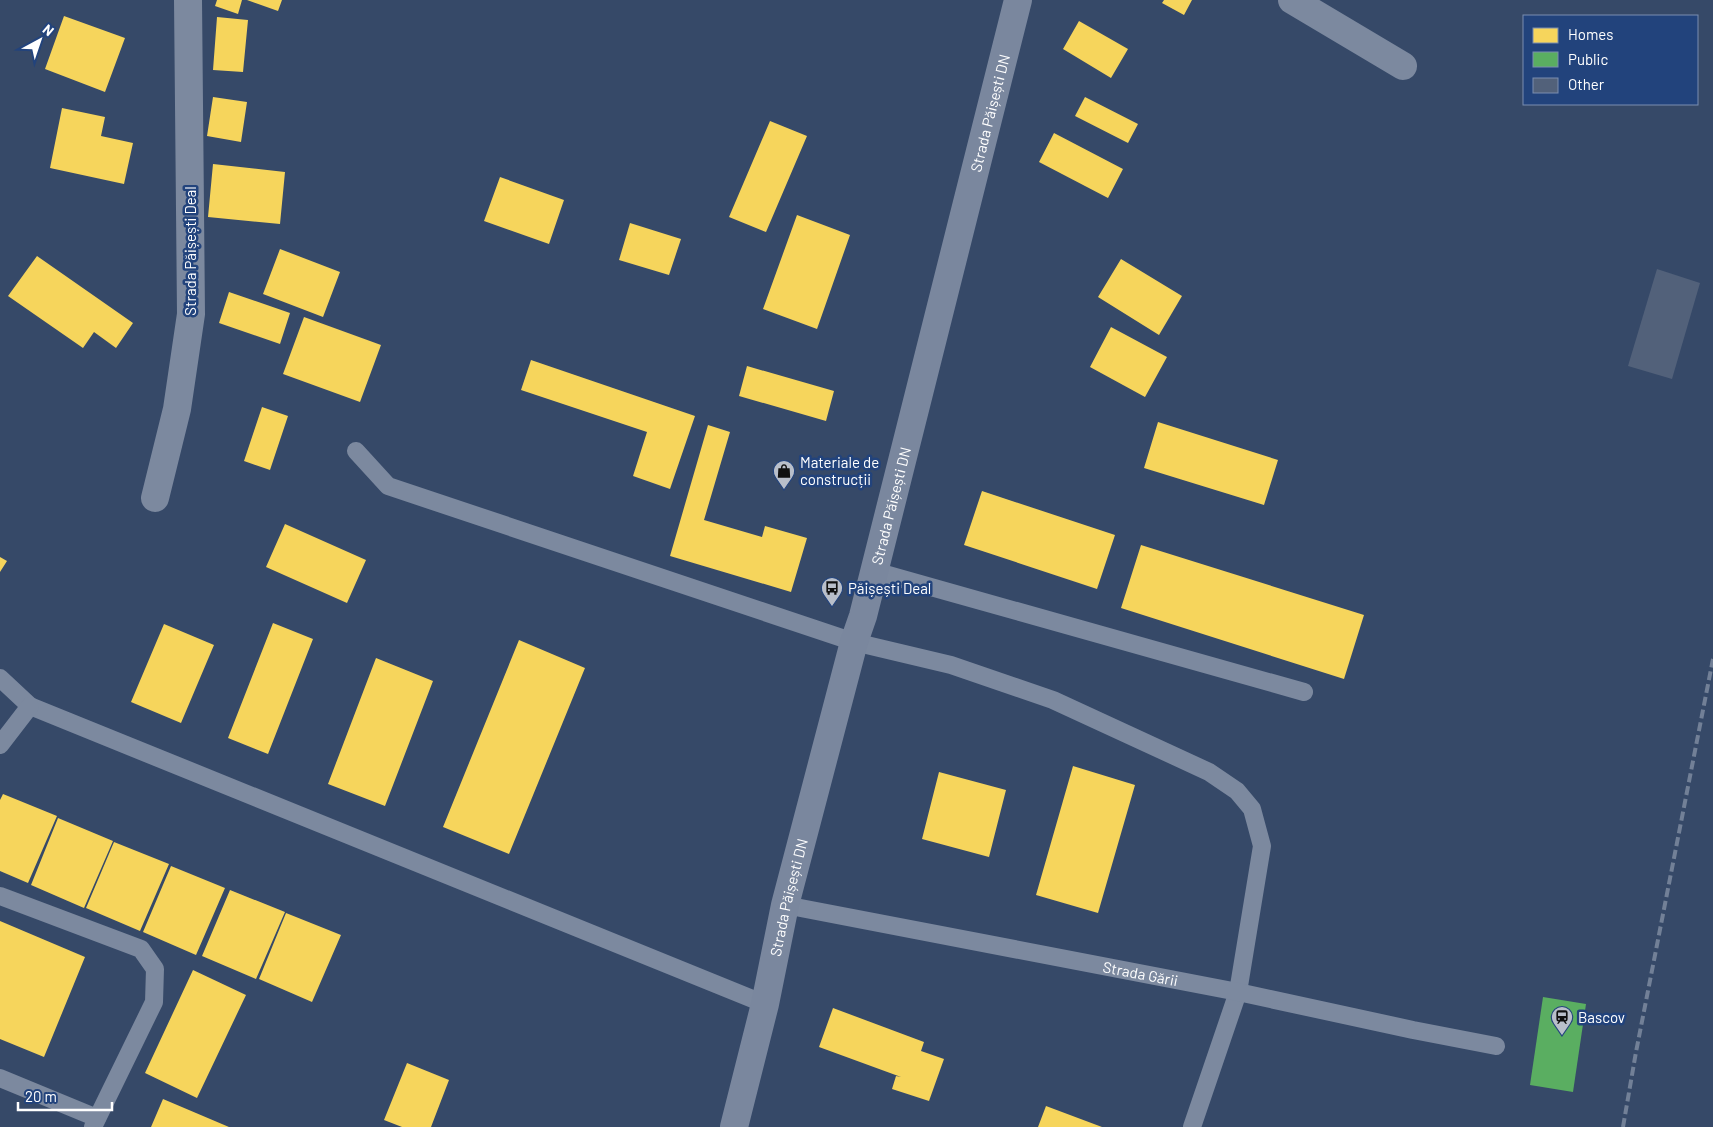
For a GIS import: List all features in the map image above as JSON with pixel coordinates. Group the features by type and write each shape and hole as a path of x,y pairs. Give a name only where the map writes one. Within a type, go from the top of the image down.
{"main road":[{"name":"Strada Păișești DN","path":"734,1127 765,1004 784,905 874,571 1018,0"}],"street":[{"name":"Strada Păișești Deal","path":"155,498 177,409 191,314 188,0"},
{"path":"1292,0 1402,66"}],"lane":[{"path":"356,451 388,486 854,642 951,665 1053,700 1209,772 1237,791 1252,810 1262,846 1238,992 1192,1127"},
{"path":"874,571 1304,692"},
{"path":"0,678 30,706 765,1004"},
{"path":"0,745 30,706"},
{"path":"0,896 141,949 155,969 154,1002 95,1122 0,1078"},
{"name":"Strada Gării","path":"784,905 1238,992 1496,1046"}],"building: Homes":[{"path":"217,0 242,0 238,14 215,6"},
{"path":"247,0 282,0 278,11"},
{"path":"1164,0 1192,0 1184,15 1162,3"},
{"path":"64,16 125,38 105,92 45,69"},
{"path":"217,17 248,20 243,72 213,70"},
{"path":"1079,21 1128,49 1111,78 1063,49"},
{"path":"213,97 247,102 241,142 207,136"},
{"path":"1085,97 1138,124 1128,143 1075,116"},
{"path":"62,108 105,117 101,136 133,143 124,184 50,168"},
{"path":"770,121 807,136 766,232 729,217"},
{"path":"1054,133 1123,169 1108,198 1039,162"},
{"path":"213,164 285,172 280,224 208,217"},
{"path":"500,177 564,200 549,244 484,221"},
{"path":"797,215 850,235 817,329 763,309"},
{"path":"630,223 681,239 669,275 619,260"},
{"path":"280,249 340,272 323,317 263,294"},
{"path":"37,256 133,323 116,348 94,332 83,348 8,296"},
{"path":"1121,259 1182,296 1159,335 1098,297"},
{"path":"229,292 290,313 280,344 219,323"},
{"path":"304,317 381,345 360,402 283,374"},
{"path":"1111,327 1167,357 1145,397 1090,367"},
{"path":"531,360 695,416 670,489 633,476 647,432 521,390"},
{"path":"747,366 834,391 826,421 739,396"},
{"path":"262,407 288,416 270,470 244,461"},
{"path":"1158,422 1278,460 1264,505 1144,468"},
{"path":"708,425 730,432 704,520 762,537 765,526 807,538 791,592 670,556"},
{"path":"982,491 1115,535 1097,589 964,545"},
{"path":"285,524 366,560 347,603 266,567"},
{"path":"1141,545 1364,615 1344,679 1121,608"},
{"path":"0,557 7,561 0,572"},
{"path":"273,623 313,639 268,754 228,738"},
{"path":"164,624 214,645 181,723 131,702"},
{"path":"519,640 585,668 509,854 443,827"},
{"path":"376,658 433,681 385,806 328,784"},
{"path":"1073,766 1135,785 1098,913 1036,895"},
{"path":"939,772 1006,790 989,857 922,839"},
{"path":"3,794 57,816 28,883 0,871 0,800"},
{"path":"58,818 113,841 84,908 31,885"},
{"path":"114,842 169,864 140,931 86,908"},
{"path":"171,866 225,888 196,955 143,932"},
{"path":"230,890 285,912 256,979 202,956"},
{"path":"286,913 341,935 312,1002 259,979"},
{"path":"0,921 85,957 44,1057 0,1039"},
{"path":"193,970 246,995 197,1098 145,1073"},
{"path":"833,1008 924,1042 921,1051 944,1059 929,1101 892,1089 896,1076 901,1077 819,1047"},
{"path":"407,1063 449,1080 431,1127 402,1127 384,1120"},
{"path":"163,1099 229,1127 151,1127"},
{"path":"1046,1106 1102,1127 1038,1127"}],"building: Public":[{"path":"1543,997 1586,1004 1573,1092 1530,1085"}],"building: Other":[{"path":"1657,269 1700,283 1672,379 1628,366"}],"railway":[{"path":"1623,1127 1713,659"}],"place":[{"name":"Materiale de construcții","path":"784,490"},
{"name":"Păișești Deal","path":"832,607"},
{"name":"Bascov","path":"1562,1036"}]}
